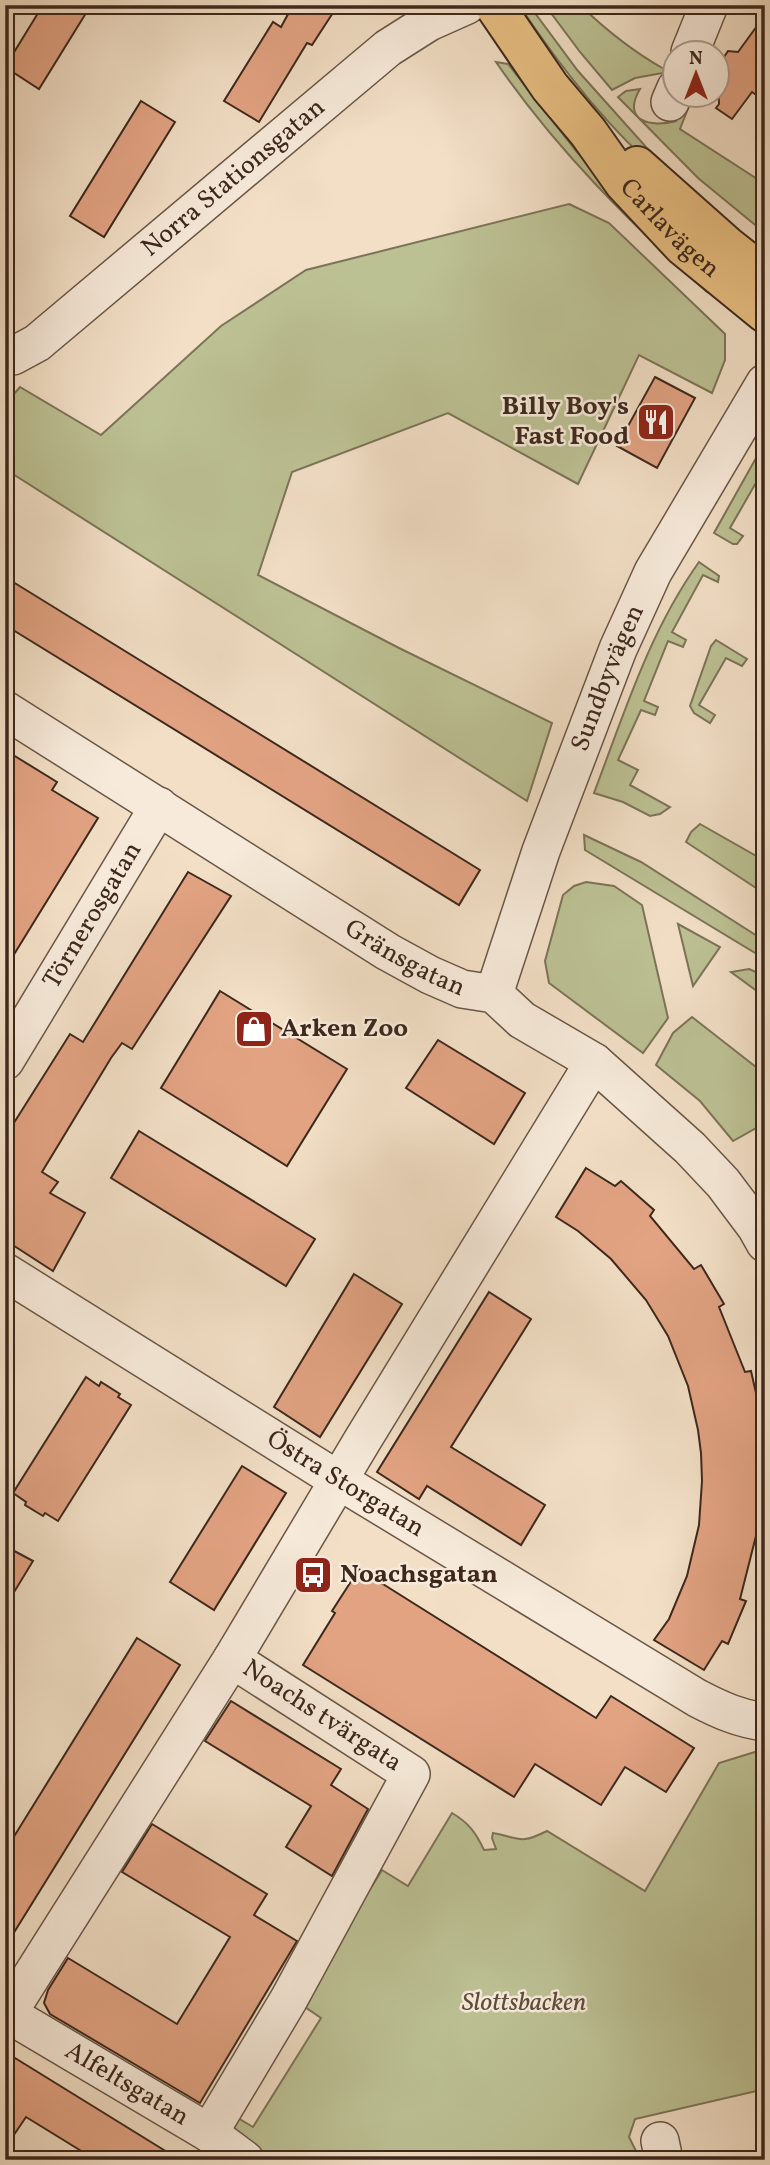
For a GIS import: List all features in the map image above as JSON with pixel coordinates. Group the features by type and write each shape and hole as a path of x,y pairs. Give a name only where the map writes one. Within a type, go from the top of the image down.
{"main road":[{"name":"Carlavägen","path":"494,5 550,87 589,132 624,183 683,246 765,313"},
{"name":"Carlavägen","path":"589,132 642,169 727,246 765,276"}],"street":[{"name":"Norra Stationsgatan","path":"5,356 13,356 37,343 388,48 429,22 467,5"},
{"path":"696,38 709,5"},
{"name":"Sundbyvägen","path":"494,994 541,851 618,649 653,572 765,383"},
{"name":"Gränsgatan","path":"5,710 388,952 462,989 494,994 522,1020 594,1062 690,1148 723,1182 765,1243"},
{"name":"Törnerosgatan","path":"5,1061 159,806"},
{"path":"7,2016 232,1659 338,1480 594,1062"},
{"name":"Östra Storgatan","path":"5,1272 338,1480 697,1698 725,1713 765,1722"},
{"name":"Noachs tvärgata","path":"209,2133 289,1999 411,1774 232,1659"},
{"name":"Alfeltsgatan","path":"7,2016 209,2133 245,2160"}],"green space":[{"path":"519,5 529,5 578,71 646,147 753,242 641,156 567,72"},
{"path":"545,5 580,5 620,40 662,68 662,73 635,78 612,90"},
{"path":"496,62 508,64 577,152 715,296 678,266 594,183 543,124"},
{"path":"640,89 634,108 636,115 649,122 676,121 682,108 688,108 680,129 765,184 759,195 765,199 765,233 698,178 618,97 626,91"},
{"path":"569,204 609,223 725,334 725,360 712,393 639,355 578,484 448,413 292,472 258,575 552,723 527,801 5,469 5,404 20,387 101,435 221,326 306,270"},
{"path":"765,442 765,467 730,528 743,536 737,544 733,544 714,533"},
{"path":"699,562 719,576 718,582 703,575 672,632 686,640 683,647 668,641 644,701 658,707 655,715 641,710 618,760 638,770 630,785 670,807 660,814 650,816 623,802 594,793 652,645 681,589"},
{"path":"716,640 747,659 742,666 726,658 699,705 715,715 710,723 694,713 690,706 711,646"},
{"path":"700,824 765,861 765,877 756,888 686,842 691,832"},
{"path":"584,835 641,862 765,941 765,959 585,850"},
{"path":"586,882 614,886 642,905 668,1018 643,1053 549,983 545,961 563,895 574,886"},
{"path":"678,924 720,947 693,986"},
{"path":"749,969 765,976 765,997 731,972"},
{"path":"692,1017 765,1074 765,1123 733,1141 700,1101 656,1065 673,1033"},
{"name":"Slottsbacken","path":"765,1751 765,2089 635,2119 629,2137 639,2157 624,2160 270,2160 236,2137 231,2114 253,2127 321,2018 305,2007 302,1998 382,1870 408,1886 452,1813 471,1829 484,1850 496,1849 493,1833 525,1839 547,1831 645,1891 719,1763"}],"building":[{"path":"43,5 91,5 39,89 5,67"},
{"path":"293,5 338,5 312,45 307,43 259,122 224,101 273,22 281,27"},
{"path":"765,15 765,101 752,92 732,119 716,108 732,108 732,51 738,52"},
{"path":"141,101 175,122 104,237 70,216"},
{"name":"Billy Boy's Fast Food","path":"655,377 695,398 657,468 617,446"},
{"path":"5,577 480,870 459,905 5,625"},
{"path":"5,750 57,782 52,790 98,818 5,969"},
{"path":"188,872 231,896 132,1049 122,1043 111,1058 42,1172 58,1182 50,1193 85,1213 53,1271 5,1240 5,1137 70,1034 83,1042"},
{"path":"220,991 347,1069 287,1166 161,1088"},
{"path":"438,1040 525,1093 494,1144 406,1088"},
{"path":"139,1131 315,1239 286,1286 111,1178"},
{"path":"586,1168 615,1186 621,1181 654,1210 650,1216 694,1269 701,1265 724,1304 719,1307 745,1372 751,1371 761,1415 756,1416 761,1486 765,1487 763,1532 757,1532 740,1599 746,1601 728,1644 722,1641 704,1670 654,1640 669,1619 687,1576 699,1525 701,1453 688,1386 668,1336 646,1300 611,1259 578,1231 556,1217"},
{"path":"354,1274 402,1304 320,1437 274,1407"},
{"path":"489,1292 531,1319 451,1447 545,1505 521,1545 427,1486 419,1499 377,1472"},
{"path":"86,1377 99,1386 101,1382 131,1405 58,1521 25,1505 26,1502 13,1493"},
{"path":"242,1466 286,1493 214,1610 170,1582"},
{"path":"5,1546 33,1561 5,1607"},
{"path":"359,1569 596,1718 611,1696 694,1748 666,1792 625,1767 601,1805 535,1764 514,1797 303,1665 335,1613 332,1611"},
{"path":"137,1638 180,1665 5,1947 5,1851"},
{"path":"231,1701 341,1769 331,1785 368,1809 332,1876 286,1847 311,1806 205,1741"},
{"path":"152,1824 267,1894 254,1915 297,1941 200,2103 50,2014 44,2003 48,1990 68,1958 177,2024 230,1937 122,1872"},
{"path":"15,2058 180,2160 96,2160 26,2117 5,2148 5,2073"}],"place":[{"name":"Billy Boy's Fast Food","path":"656,422"},
{"name":"Arken Zoo","path":"254,1029"},
{"name":"Noachsgatan","path":"313,1575"}]}
